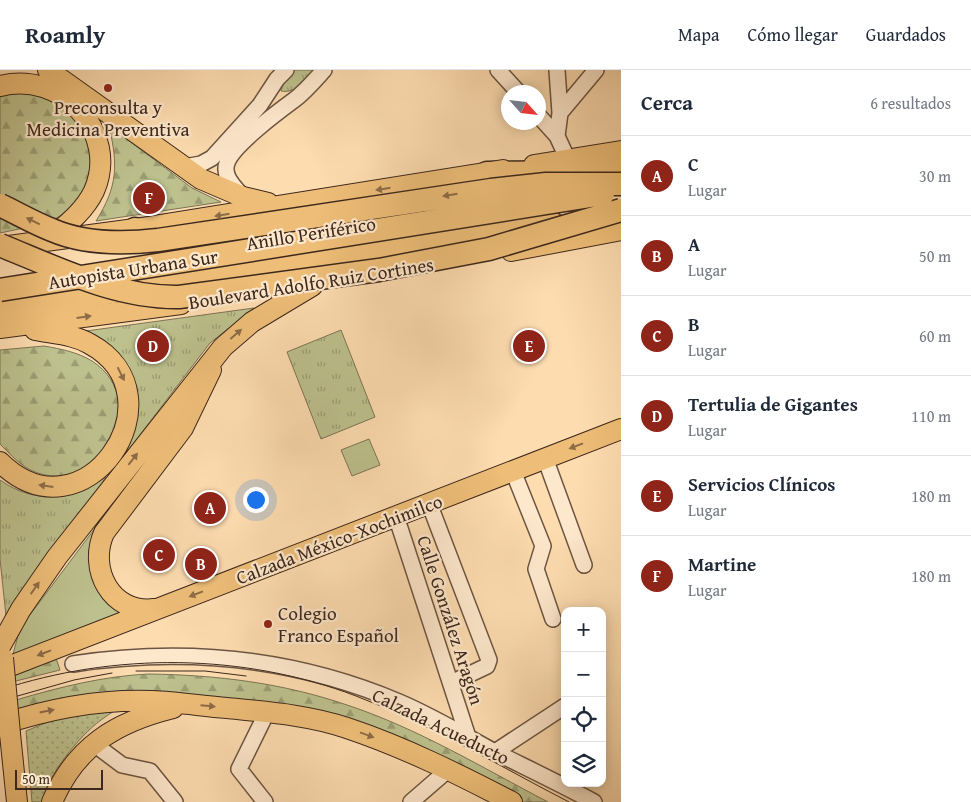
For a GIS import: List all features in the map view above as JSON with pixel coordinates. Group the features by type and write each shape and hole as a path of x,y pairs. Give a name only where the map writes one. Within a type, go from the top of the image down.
{"highway":[{"path":"486,173 621,172"},
{"path":"0,205 53,231 89,240 124,242 167,238 491,190 546,184 621,184"},
{"name":"Anillo Periférico","path":"0,282 621,184"},
{"name":"Autopista Urbana Sur","path":"0,290 621,191"},
{"name":"Autopista Urbana Sur","path":"0,302 621,205"},
{"path":"0,246 68,273 125,292 150,296 179,297 369,271 489,249 621,212"},
{"path":"520,250 621,212"},
{"name":"Anillo Periférico","path":"0,310 621,212"},
{"path":"135,229 203,250"}],"main road":[{"path":"48,70 201,179 243,198 280,206"},
{"path":"0,86 29,83 59,93 83,111 93,127 99,145 99,173 93,193 70,222 45,241"},
{"path":"0,246 135,229 621,151"},
{"name":"Boulevard Adolfo Ruiz Cortines","path":"9,326 312,286 520,250 621,230"},
{"path":"17,802 5,729 1,652 21,609 57,557 216,355 241,330 312,286"},
{"path":"0,462 15,474 36,484 54,487 74,484 93,474 109,458 120,440 127,420 127,388 119,369 106,354 73,336 9,326"},
{"path":"159,609 141,609 117,598 101,577 98,550 104,533 183,428 204,389 216,355"},
{"name":"Calzada México-Xochimilco","path":"1,652 159,609 621,429"},
{"name":"Calzada Acueducto","path":"5,729 36,713 79,705 152,701 267,712 344,727 449,769 512,802"},
{"path":"52,802 72,766 94,744 113,730 137,718 185,704"}],"street":[{"path":"184,167 201,164 212,158 260,105 277,79 286,70"},
{"path":"243,198 227,175 227,163 235,152 272,116 295,99 324,70"},
{"path":"498,70 512,85"},
{"path":"557,70 560,113 557,136"},
{"path":"560,113 596,70"},
{"path":"546,124 557,136 568,160"},
{"path":"545,458 584,565"},
{"path":"513,471 543,546 536,569 553,619"},
{"path":"429,504 489,660 487,666 451,684"},
{"name":"Calle González Aragón","path":"396,516 468,737"},
{"name":"Calzada Acueducto","path":"73,664 168,655 228,658 281,665 318,674 377,693 417,710 594,802"},
{"path":"495,752 561,709"},
{"path":"265,802 239,769 267,712"},
{"path":"94,744 122,764 150,771 175,802"},
{"path":"410,802 449,769"}],"green space":[{"path":"292,70 313,70 295,88 281,91 284,80"},
{"path":"30,92 49,97 78,120 91,153 91,169 78,201 65,213 48,223 0,233 0,97 10,93"},
{"path":"109,126 192,188 221,202 96,221 109,197 114,175 114,152"},
{"path":"254,308 210,343 126,453 133,435 136,417 136,400 132,383 126,368 116,354 86,331"},
{"path":"341,330 375,417 321,439 287,352"},
{"path":"44,346 75,353 92,361 110,379 118,401 117,424 108,445 92,462 72,473 49,476 25,467 0,444 0,350"},
{"path":"369,439 380,465 352,476 341,450"},
{"path":"106,477 6,616 0,559 0,480 13,488 27,493 53,496 80,490"},
{"path":"96,527 93,558 134,611 12,658 20,628"},
{"path":"54,652 60,670 12,682 0,673"},
{"path":"149,674 225,678 323,697 399,725 474,762 548,802 519,802 407,747 186,700 12,716 16,700 82,683 115,677"},
{"path":"131,701 104,717 83,736 65,757 50,780 42,802 32,802 26,731 79,709"}],"tram line":[{"path":"0,690 88,669 133,664 179,663 224,665 269,672 313,682 384,707 437,732 569,802"},
{"path":"136,671 205,671 246,676"},
{"path":"0,701 74,680 112,673"}],"place":[{"name":"Preconsulta y Medicina Preventiva","path":"108,88"},
{"name":"Martine","path":"149,198"},
{"name":"Tertulia de Gigantes","path":"153,346"},
{"name":"Servicios Clínicos","path":"529,346"},
{"name":"C","path":"210,508"},
{"name":"B","path":"159,555"},
{"name":"A","path":"201,564"},
{"name":"Colegio Franco Español","path":"268,624"}]}
